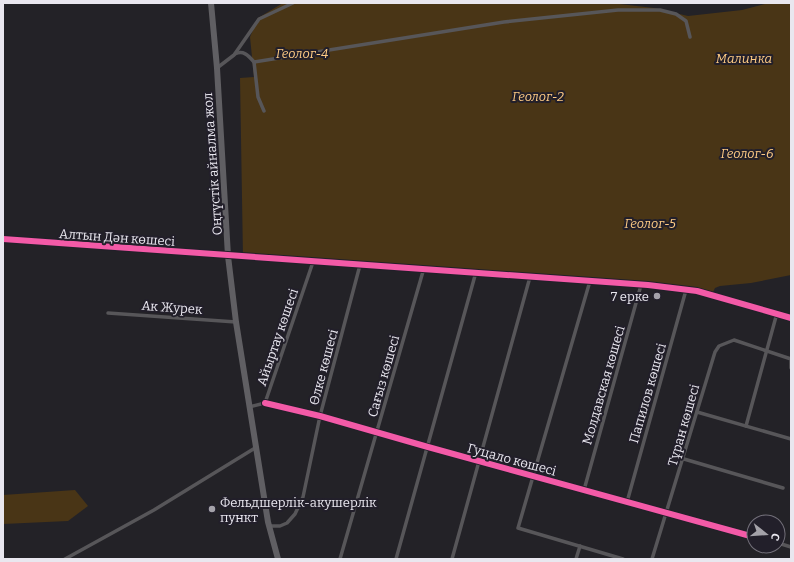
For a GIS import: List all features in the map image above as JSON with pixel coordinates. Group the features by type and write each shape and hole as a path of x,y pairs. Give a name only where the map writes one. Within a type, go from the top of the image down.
{"highway":[{"name":"Оңтүстік айналма жол","path":"211,3 217,68 228,256 248,407 269,526 278,559"}],"street":[{"path":"234,55 259,19 293,3"},
{"path":"254,62 504,22 624,10 651,9 676,14 686,21 690,37"},
{"path":"217,68 239,52 244,53 254,62 258,98 264,111"},
{"name":"Алтын Дән көшесі","path":"3,240 313,262 424,268 641,285 686,290 791,318"},
{"name":"Айыртау көшесі","path":"248,407 265,403 313,262"},
{"name":"Өлке көшесі","path":"269,526 280,526 287,523 303,498 320,416 360,265"},
{"name":"Сағыз көшесі","path":"340,559 424,268"},
{"path":"396,559 476,272"},
{"path":"452,559 530,277"},
{"path":"590,281 518,528 623,559"},
{"name":"Молдавская көшесі","path":"584,490 641,285"},
{"name":"Папилов көшесі","path":"627,502 686,290"},
{"name":"Ак Журек","path":"108,313 236,322"},
{"path":"746,426 776,313"},
{"name":"Тұран көшесі","path":"652,559 684,459 715,352 719,346 734,340 767,350"},
{"path":"767,350 791,360 791,368"},
{"name":"Гуцало көшесі","path":"265,403 320,416 746,535"},
{"path":"698,412 791,439"},
{"path":"65,559 154,510 255,448"},
{"path":"684,459 783,488"},
{"path":"576,559 580,546"}],"green space":[{"path":"283,3 611,3 654,8 688,16 742,10 769,3 791,4 791,275 751,283 720,286 715,288 712,294 690,289 243,257 240,78 254,77 250,37 258,18"},
{"path":"75,490 88,506 68,521 3,524 3,495"}],"cycle path":[{"path":"3,239 648,285 697,291 791,318"},
{"path":"265,403 320,416 746,535"}],"place":[{"name":"7 ерке","path":"657,296"},
{"name":"Фельдшерлік-акушерлік пункт","path":"212,509"}],"park label":[{"name":"Геолог-4","path":"302,53"},
{"name":"Малинка","path":"744,58"},
{"name":"Геолог-2","path":"538,96"},
{"name":"Геолог-6","path":"747,153"},
{"name":"Геолог-5","path":"650,223"}]}
